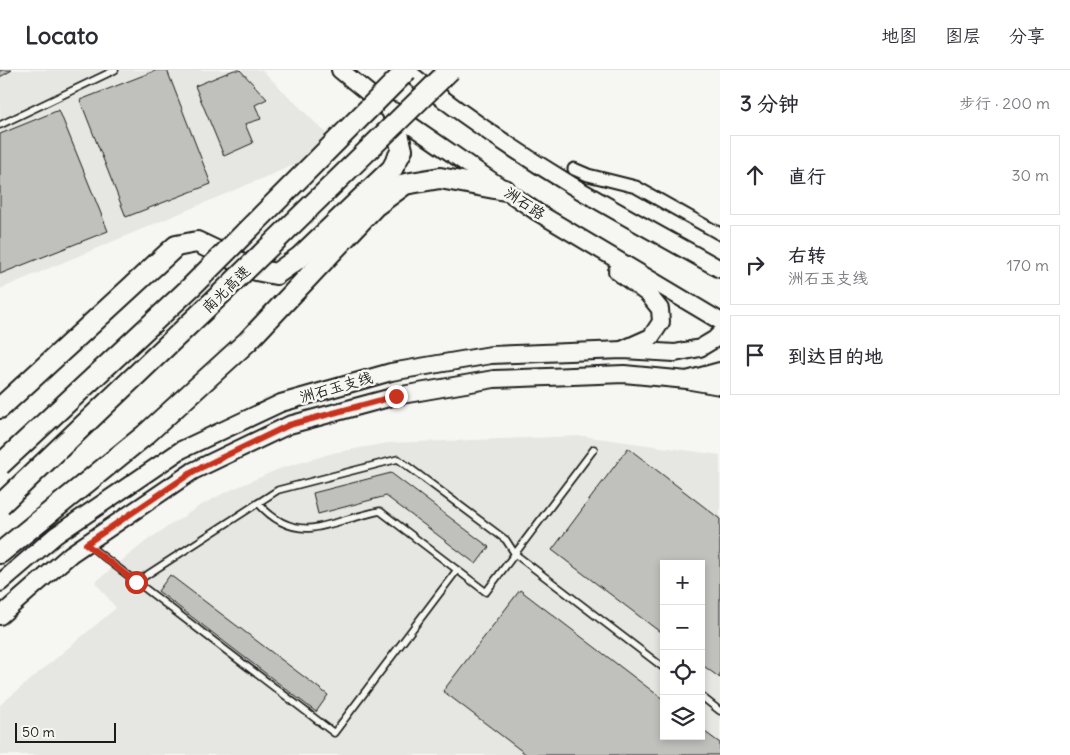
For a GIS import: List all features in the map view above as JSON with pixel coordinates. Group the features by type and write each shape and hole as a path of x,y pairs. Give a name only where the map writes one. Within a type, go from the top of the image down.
{"highway":[{"name":"南光高速","path":"0,465 191,287 406,70"},
{"name":"南光高速","path":"0,505 230,286 450,70"},
{"path":"0,408 176,246 197,242 256,270 276,274 300,257 392,169 402,150 393,113"},
{"path":"0,553 146,435 248,341 375,206 405,184 440,178 505,190"}],"main road":[{"name":"洲石路","path":"340,70 393,113 537,212 720,322"},
{"path":"406,70 452,106 571,185 720,269"},
{"path":"537,212 648,294 660,309 661,322 651,336 623,350"},
{"name":"洲石玉支线","path":"0,584 56,535 181,450 281,402 391,372 491,355 623,350 675,353 700,348 720,334"},
{"name":"洲石玉支线","path":"0,616 71,554 194,471 289,425 388,398 494,379 624,374 687,380 720,371"},
{"path":"687,380 720,386"}],"street":[{"path":"574,169 588,175 636,187 720,234"}],"lane":[{"path":"0,125 115,70"},
{"path":"258,503 276,520 300,528 313,528 380,511 486,592 594,449"},
{"path":"136,582 278,490 398,459 506,540 515,554 660,665"},
{"path":"86,544 334,733 458,570"},
{"path":"705,699 720,711"}],"shaded area":[{"path":"0,70 262,70 339,146 0,289"},
{"path":"582,436 720,455 720,755 0,755 0,705 116,608 95,582 149,539 198,507 224,493 279,469 333,453 388,443"}],"building":[{"path":"0,70 12,70 0,77"},
{"path":"157,70 167,70 211,184 126,217 80,100"},
{"path":"234,70 240,70 267,99 255,105 261,119 245,124 253,143 224,156 195,86"},
{"path":"59,110 108,231 0,274 0,134"},
{"path":"628,448 720,519 720,678 705,667 705,560 660,560 660,632 552,550"},
{"path":"391,473 489,547 476,564 386,496 318,514 313,493"},
{"path":"170,575 328,695 316,712 158,591"},
{"path":"520,590 660,697 660,740 705,740 705,732 720,743 720,755 527,755 443,691"}],"route":[{"path":"136,582 86,544 194,471 289,425 396,396"}]}
